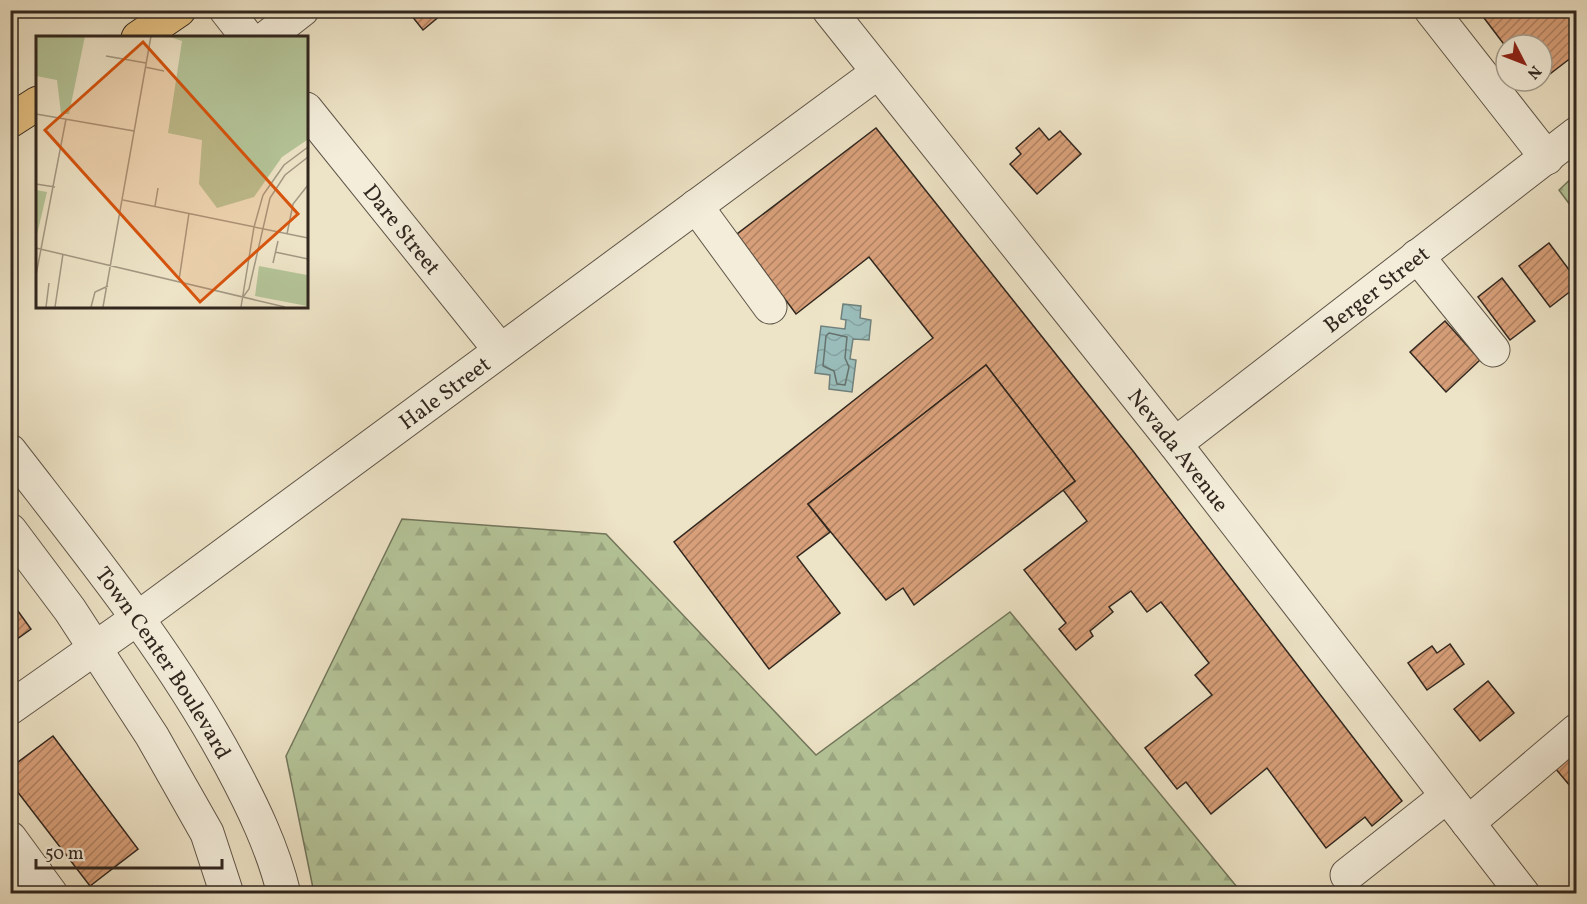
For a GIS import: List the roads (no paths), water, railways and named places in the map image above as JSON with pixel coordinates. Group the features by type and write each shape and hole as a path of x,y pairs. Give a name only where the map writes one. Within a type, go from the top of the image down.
{"main road":[{"path":"141,36 179,10"},
{"path":"10,121 36,104"}],"street":[{"path":"226,10 246,36"},
{"path":"269,36 302,10"},
{"name":"Nevada Avenue","path":"829,10 1175,444 1523,894"},
{"path":"1431,10 1547,158"},
{"name":"Hale Street","path":"10,708 138,618 877,73"},
{"name":"Dare Street","path":"308,111 500,350"},
{"name":"Berger Street","path":"1175,444 1576,134"},
{"path":"696,206 771,307"},
{"path":"1417,256 1492,350"},
{"name":"Town Center Boulevard","path":"10,451 138,618 199,707 255,810 284,894"},
{"name":"Town Center Boulevard","path":"10,530 96,648 152,736 207,833 227,894"},
{"path":"1468,823 1576,731"},
{"path":"1347,875 1447,796"},
{"path":"10,838 32,884"}],"water":[{"path":"843,304 861,306 860,318 871,320 869,340 853,339 850,359 856,360 852,392 829,389 830,375 815,373 821,326 845,329 846,320 841,319"}]}
